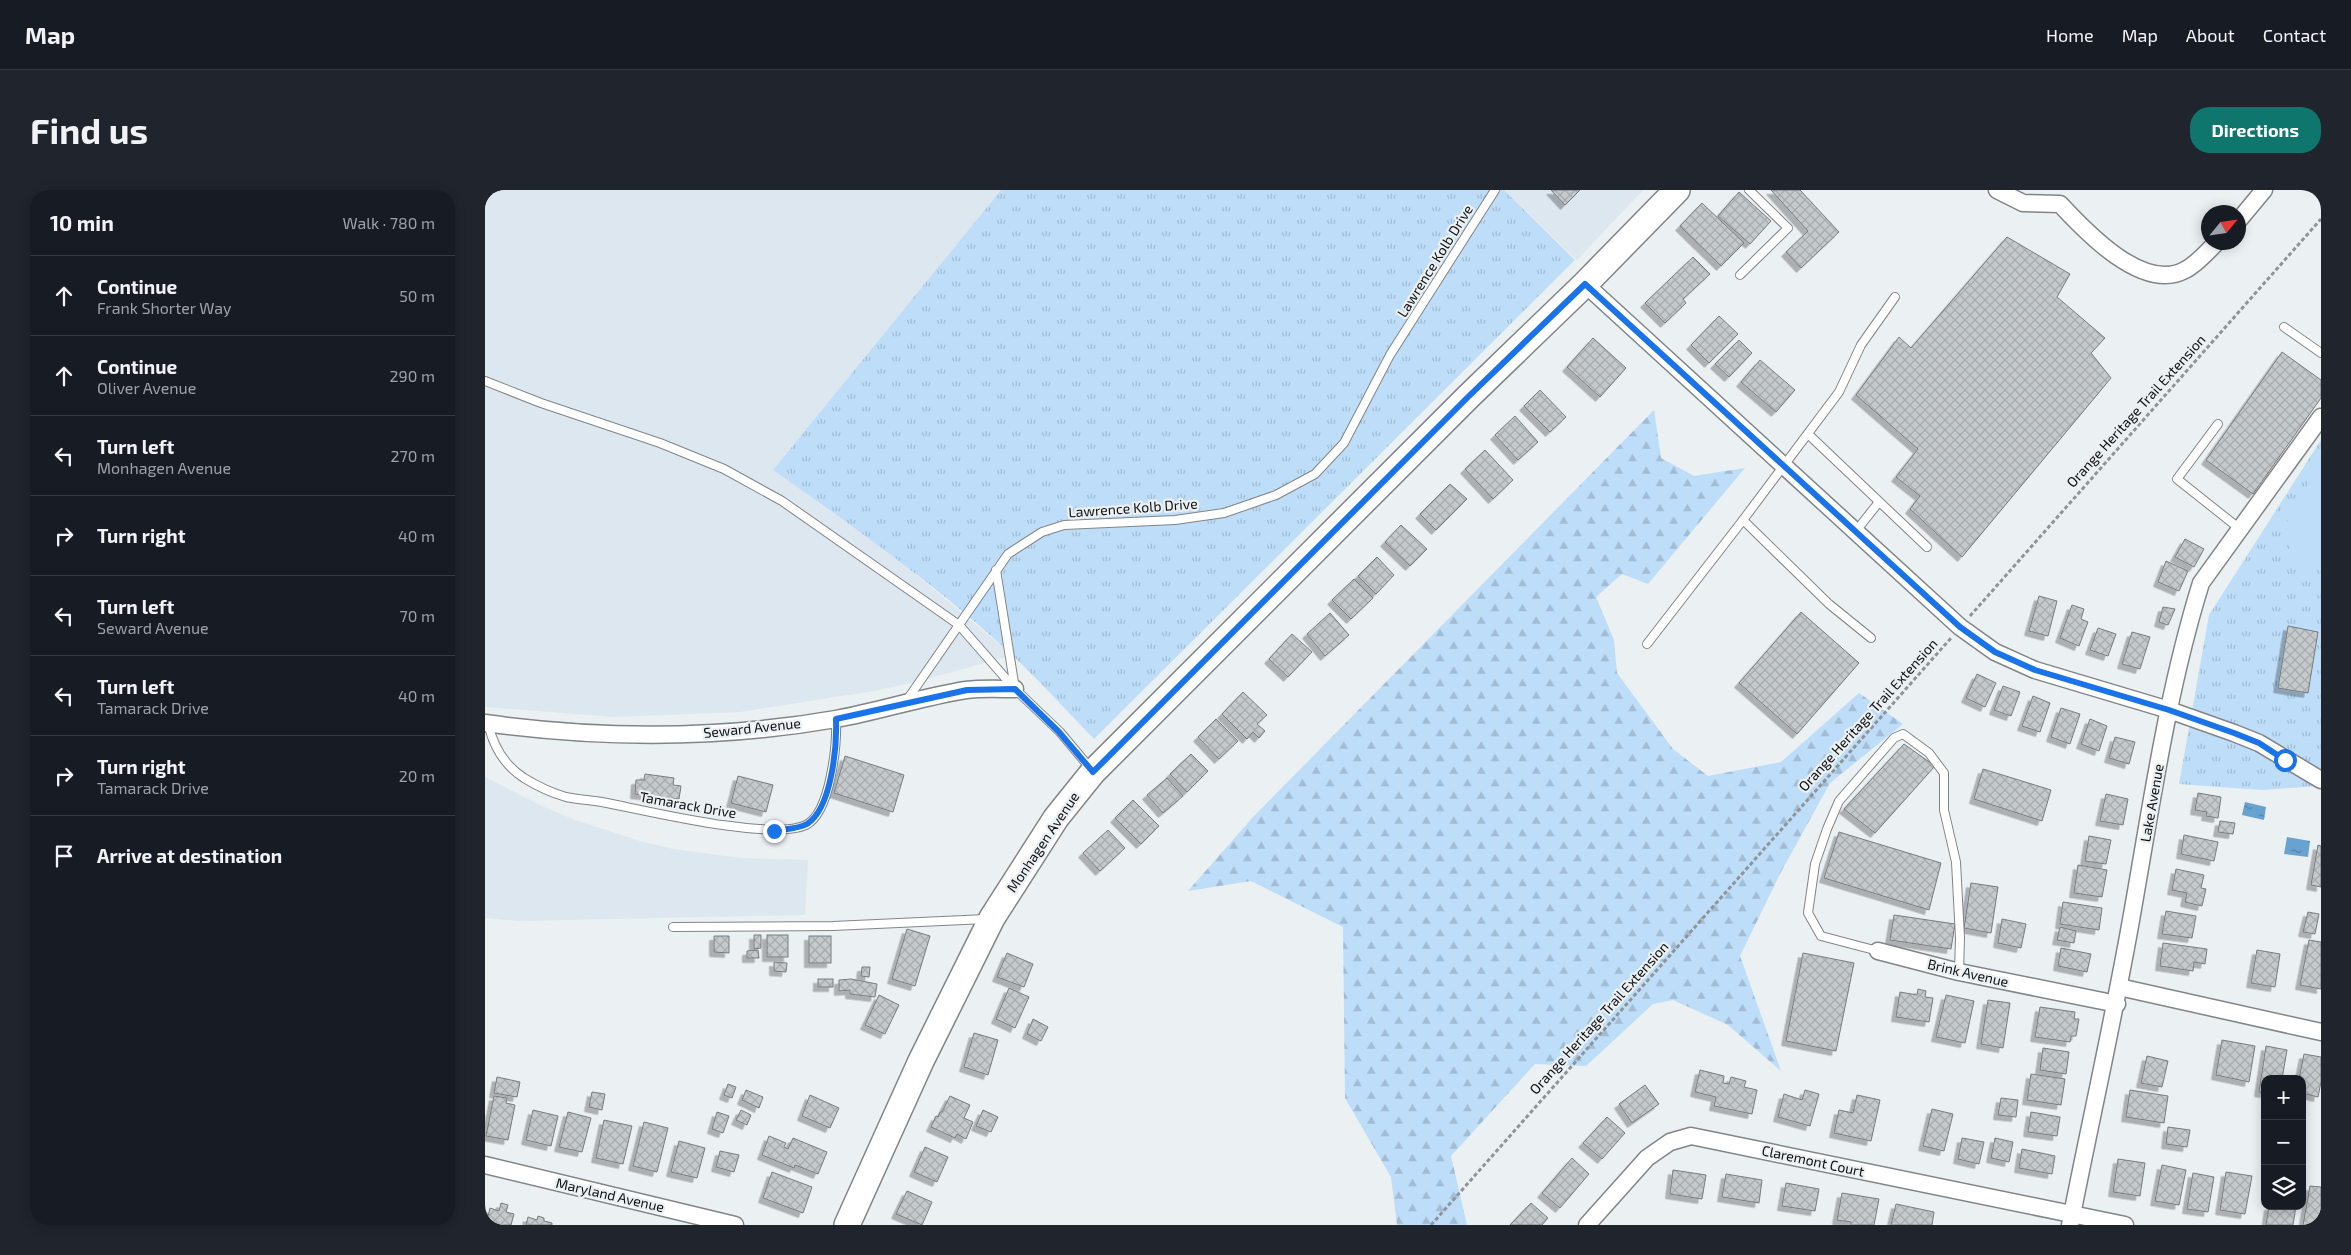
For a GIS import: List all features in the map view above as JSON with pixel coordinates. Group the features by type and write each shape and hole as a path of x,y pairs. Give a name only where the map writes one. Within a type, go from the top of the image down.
{"main road":[{"name":"Monhagen Avenue","path":"847,1225 921,1061 992,918 1056,818 1093,772 1469,396 1585,284 1677,190"}],"street":[{"path":"1997,190 2023,203 2059,197 2095,241 2139,269 2153,275 2165,275 2184,271 2208,250"},
{"path":"2246,212 2264,190"},
{"path":"1585,284 1960,627 1995,652 2035,670 2169,710 2259,743 2321,780"},
{"name":"Lake Avenue","path":"2071,1220 2117,1004 2169,710 2201,583 2321,418"},
{"name":"Seward Avenue","path":"486,723 563,730 663,734 740,731 836,719 967,690 1015,689"},
{"name":"Brink Avenue","path":"1879,951 1959,972 2117,1004"},
{"path":"2119,987 2321,1032"},
{"name":"Claremont Court","path":"1587,1225 1647,1158 1670,1142 1691,1136 2071,1220 2125,1225"},
{"name":"Maryland Avenue","path":"485,1165 735,1225"}],"lane":[{"name":"Lawrence Kolb Drive","path":"904,704 1008,554 1042,532 1064,524 1175,520 1224,513 1276,495 1315,474 1344,443 1390,355 1495,190"},
{"path":"1740,275 1788,228 1749,190"},
{"path":"1647,644 1785,466 1839,392 1861,345 1895,297"},
{"path":"2284,327 2321,353"},
{"path":"485,381 533,400 660,443 724,469 782,501 959,625 1015,689 1059,732 1093,772"},
{"path":"2218,424 2177,479 2240,529"},
{"path":"1807,434 1927,547"},
{"path":"1856,531 1879,502"},
{"path":"1743,520 1829,604 1871,638"},
{"path":"996,570 1015,689"},
{"name":"Tamarack Drive","path":"486,723 494,745 504,761 524,778 548,791 582,800 774,831 807,824 819,812 832,772 835,754 836,719"},
{"name":"Brink Avenue","path":"1879,951 1821,936 1808,912 1815,864 1839,801 1894,738 1903,734 1929,753 1944,773 1944,810 1956,862 1960,938 1959,972"},
{"path":"673,927 833,926 992,918"}],"path":[{"name":"Orange Heritage Trail Extension","path":"1431,1225 2321,219"}],"shaded area":[{"path":"485,190 1001,190 773,470 900,561 1012,655 920,681 874,691 740,712 614,717 485,707"},
{"path":"1504,190 1643,190 1577,260"},
{"path":"485,777 544,807 575,820 640,841 673,849 740,858 808,860 805,915 518,921 485,918"}],"green space":[{"path":"1001,190 1504,190 1575,260 1094,739 1022,664 955,605 865,536 773,470"},
{"path":"1654,410 1661,458 1694,476 1745,468 1648,584 1622,574 1596,597 1614,640 1617,673 1673,749 1708,776 1781,762 1859,693 1903,724 1830,783 1781,872 1740,956 1781,1071 1728,1025 1673,1000 1653,1004 1586,1066 1535,1064 1451,1156 1467,1225 1397,1225 1391,1177 1345,1098 1343,927 1251,881 1188,891 1254,816"},
{"path":"2321,440 2321,786 2262,790 2179,784 2209,615"},
{"path":"2321,463 2321,571 2296,564 2282,530"}],"water":[{"path":"2245,802 2266,807 2264,820 2242,815"},
{"path":"2287,837 2310,841 2308,857 2284,854"}],"building":[{"path":"1551,190 1580,190 1565,205"},
{"path":"1771,190 1800,190 1839,232 1801,268 1786,252 1808,231"},
{"path":"1739,192 1771,221 1750,244 1718,216"},
{"path":"1702,203 1744,243 1721,266 1680,226"},
{"path":"2007,237 2070,274 2057,297 2105,338 2091,353 2111,378 1962,557 1910,509 1920,496 1896,477 1918,449 1856,395 1899,337 1911,348"},
{"path":"1693,257 1710,274 1683,299 1686,303 1665,323 1645,303"},
{"path":"1719,316 1738,334 1709,363 1691,345"},
{"path":"1593,338 1626,368 1600,397 1567,367"},
{"path":"1739,340 1752,353 1729,377 1715,364"},
{"path":"2282,352 2321,380 2321,398 2253,494 2206,460"},
{"path":"1760,360 1795,390 1776,412 1741,382"},
{"path":"1540,390 1566,417 1550,432 1524,406"},
{"path":"1515,416 1538,442 1518,460 1495,435"},
{"path":"1485,450 1513,480 1493,499 1465,469"},
{"path":"1450,484 1467,499 1436,530 1420,514"},
{"path":"1401,525 1427,549 1410,566 1385,542"},
{"path":"2185,539 2204,549 2194,567 2175,557"},
{"path":"1377,557 1394,575 1376,594 1358,576"},
{"path":"2166,561 2188,571 2179,591 2158,582"},
{"path":"1354,579 1373,598 1351,619 1332,600"},
{"path":"2039,596 2057,601 2048,636 2029,631"},
{"path":"2072,605 2084,609 2081,619 2088,622 2079,646 2060,638"},
{"path":"2163,607 2175,609 2168,625 2159,622"},
{"path":"1801,612 1859,663 1797,734 1739,683"},
{"path":"1330,613 1349,635 1325,656 1307,634"},
{"path":"2288,626 2318,632 2308,693 2278,688"},
{"path":"2098,628 2116,634 2108,656 2090,650"},
{"path":"2132,632 2150,637 2140,669 2122,664"},
{"path":"1292,634 1312,652 1288,677 1269,659"},
{"path":"1977,674 1996,683 1985,707 1966,698"},
{"path":"2003,686 2020,692 2011,716 1994,710"},
{"path":"1243,692 1267,715 1257,724 1265,731 1259,738 1253,732 1247,739 1222,714"},
{"path":"2033,696 2050,703 2040,732 2022,726"},
{"path":"2061,708 2080,714 2070,744 2051,737"},
{"path":"1216,719 1238,741 1219,759 1198,737"},
{"path":"2090,719 2107,726 2099,751 2081,744"},
{"path":"2115,737 2135,742 2129,764 2109,758"},
{"path":"1904,744 1935,766 1875,833 1844,809"},
{"path":"1191,754 1208,771 1187,792 1170,774"},
{"path":"845,756 904,775 893,812 834,793"},
{"path":"1983,769 2051,790 2042,821 1974,799"},
{"path":"645,774 674,778 673,785 681,786 679,799 635,794 636,780 644,780"},
{"path":"738,776 773,785 766,812 731,803"},
{"path":"1167,778 1183,796 1163,813 1147,795"},
{"path":"2198,793 2221,797 2218,818 2206,816 2207,812 2195,810"},
{"path":"2106,794 2128,799 2123,825 2100,821"},
{"path":"1133,800 1159,826 1141,844 1115,818"},
{"path":"2220,821 2235,823 2233,834 2218,832"},
{"path":"1108,830 1125,848 1100,871 1083,853"},
{"path":"1839,832 1941,863 1929,910 1824,878"},
{"path":"2184,835 2218,842 2214,861 2181,854"},
{"path":"2089,836 2111,840 2106,864 2085,861"},
{"path":"2318,845 2321,846 2321,887 2311,885"},
{"path":"2078,865 2107,870 2102,897 2074,893"},
{"path":"2176,869 2204,875 2201,888 2206,889 2202,906 2185,902 2187,893 2172,890"},
{"path":"1971,883 1998,887 1991,933 1964,928"},
{"path":"2063,902 2102,908 2099,930 2060,924"},
{"path":"2166,911 2196,916 2192,938 2162,934"},
{"path":"2308,912 2319,914 2315,934 2303,932"},
{"path":"1894,915 1955,924 1951,949 1890,940"},
{"path":"2002,919 2026,924 2021,948 1998,943"},
{"path":"2060,927 2076,931 2074,943 2057,940"},
{"path":"907,929 930,936 915,986 892,979"},
{"path":"754,935 761,935 761,948 754,949"},
{"path":"767,935 788,935 788,957 767,957"},
{"path":"714,936 729,936 729,953 714,952"},
{"path":"809,936 831,936 831,963 809,963"},
{"path":"2309,940 2321,942 2321,989 2300,985"},
{"path":"2163,943 2207,949 2205,964 2194,962 2193,971 2160,966"},
{"path":"2061,948 2091,954 2087,972 2058,966"},
{"path":"758,950 759,958 747,958 747,951"},
{"path":"2257,950 2280,954 2275,987 2251,983"},
{"path":"1007,953 1033,964 1024,987 997,977"},
{"path":"1803,953 1854,963 1836,1051 1786,1041"},
{"path":"774,962 787,963 786,972 774,971"},
{"path":"862,967 870,967 869,977 861,976"},
{"path":"818,979 833,979 833,987 818,987"},
{"path":"851,979 877,984 875,997 850,994 850,990 839,991 839,980"},
{"path":"1009,988 1029,997 1015,1028 996,1019"},
{"path":"1918,989 1926,991 1925,997 1933,998 1929,1022 1896,1017 1900,992 1917,995"},
{"path":"879,995 899,1005 885,1034 865,1025"},
{"path":"1946,995 1974,1001 1965,1043 1936,1037"},
{"path":"1988,1000 2010,1003 2003,1048 1981,1044"},
{"path":"2040,1007 2075,1012 2074,1019 2079,1019 2076,1036 2071,1036 2070,1042 2035,1037"},
{"path":"1033,1019 1048,1027 1041,1041 1027,1034"},
{"path":"974,1033 998,1040 988,1075 964,1067"},
{"path":"2222,1040 2255,1046 2249,1082 2216,1075"},
{"path":"2266,1046 2287,1050 2283,1075 2262,1075"},
{"path":"2043,1048 2069,1052 2066,1074 2040,1070"},
{"path":"2304,1054 2321,1057 2321,1082 2318,1097 2306,1094 2306,1075 2300,1075"},
{"path":"2147,1056 2168,1061 2162,1087 2141,1083"},
{"path":"1700,1070 1724,1076 1723,1083 1729,1084 1731,1077 1746,1081 1744,1087 1757,1090 1752,1114 1714,1106 1716,1097 1695,1092"},
{"path":"2031,1074 2065,1079 2061,1105 2027,1100"},
{"path":"497,1077 520,1082 517,1097 494,1093"},
{"path":"728,1084 736,1087 732,1098 724,1095"},
{"path":"1645,1085 1659,1104 1632,1123 1619,1104"},
{"path":"746,1090 763,1097 759,1108 742,1100"},
{"path":"1805,1090 1819,1094 1810,1126 1778,1117 1784,1094 1802,1100"},
{"path":"2130,1090 2168,1096 2164,1123 2126,1117"},
{"path":"592,1092 605,1094 602,1110 589,1107"},
{"path":"810,1095 839,1108 830,1128 802,1116"},
{"path":"1857,1095 1880,1100 1871,1141 1834,1133 1839,1110 1853,1113"},
{"path":"494,1096 507,1098 506,1103 515,1105 508,1140 486,1136"},
{"path":"950,1096 970,1105 964,1118 973,1122 966,1139 957,1134 955,1138 931,1127 936,1116 938,1117 940,1112 942,1112"},
{"path":"2001,1098 2018,1100 2016,1117 1998,1115"},
{"path":"1932,1109 1953,1114 1944,1151 1923,1146"},
{"path":"533,1110 558,1116 551,1146 526,1140"},
{"path":"741,1110 751,1115 747,1125 736,1120"},
{"path":"983,1110 998,1117 991,1132 976,1126"},
{"path":"568,1112 591,1118 582,1152 559,1147"},
{"path":"717,1112 729,1116 723,1133 712,1129"},
{"path":"2031,1112 2060,1117 2057,1136 2028,1132"},
{"path":"1607,1117 1625,1133 1602,1159 1583,1143"},
{"path":"604,1120 632,1126 623,1164 596,1158"},
{"path":"644,1122 668,1128 657,1172 633,1166"},
{"path":"2168,1127 2190,1130 2187,1147 2166,1144"},
{"path":"769,1136 786,1143 784,1147 788,1149 793,1138 827,1152 818,1174 795,1165 794,1168 762,1155"},
{"path":"1962,1138 1984,1142 1979,1164 1958,1159"},
{"path":"1995,1138 2013,1142 2009,1162 1991,1158"},
{"path":"679,1141 705,1148 697,1178 671,1172"},
{"path":"925,1147 948,1157 937,1182 914,1172"},
{"path":"2022,1149 2055,1156 2052,1174 2019,1168"},
{"path":"720,1151 739,1155 734,1172 716,1167"},
{"path":"1572,1158 1589,1174 1560,1208 1542,1193"},
{"path":"2118,1159 2145,1163 2140,1196 2113,1192"},
{"path":"2162,1165 2186,1170 2179,1205 2155,1201"},
{"path":"1673,1170 1706,1175 1702,1199 1670,1194"},
{"path":"772,1172 812,1187 803,1213 763,1198"},
{"path":"2226,1172 2252,1176 2245,1214 2220,1210"},
{"path":"2193,1173 2214,1177 2208,1212 2187,1209"},
{"path":"1726,1174 1762,1180 1759,1203 1722,1197"},
{"path":"1786,1183 1819,1189 1815,1211 1782,1206"},
{"path":"2310,1186 2321,1187 2321,1225 2303,1225"},
{"path":"907,1191 932,1202 922,1225 896,1214"},
{"path":"1842,1193 1879,1199 1874,1225 1851,1225 1851,1222 1837,1220"},
{"path":"501,1203 508,1205 506,1212 514,1214 511,1225 486,1225 490,1208 499,1211"},
{"path":"1531,1203 1548,1218 1542,1225 1510,1225"},
{"path":"1896,1204 1934,1212 1932,1225 1891,1225"},
{"path":"2268,1210 2295,1210 2293,1225 2266,1225"},
{"path":"538,1216 544,1218 544,1221 552,1223 552,1225 526,1225 528,1217 537,1220"}],"route":[{"path":"774,831 796,828 807,824 819,812 832,772 835,754 836,719 967,690 1015,689 1059,732 1093,772 1469,396 1585,284 1960,627 1995,652 2035,670 2169,710 2234,733 2259,743 2285,760"}]}
